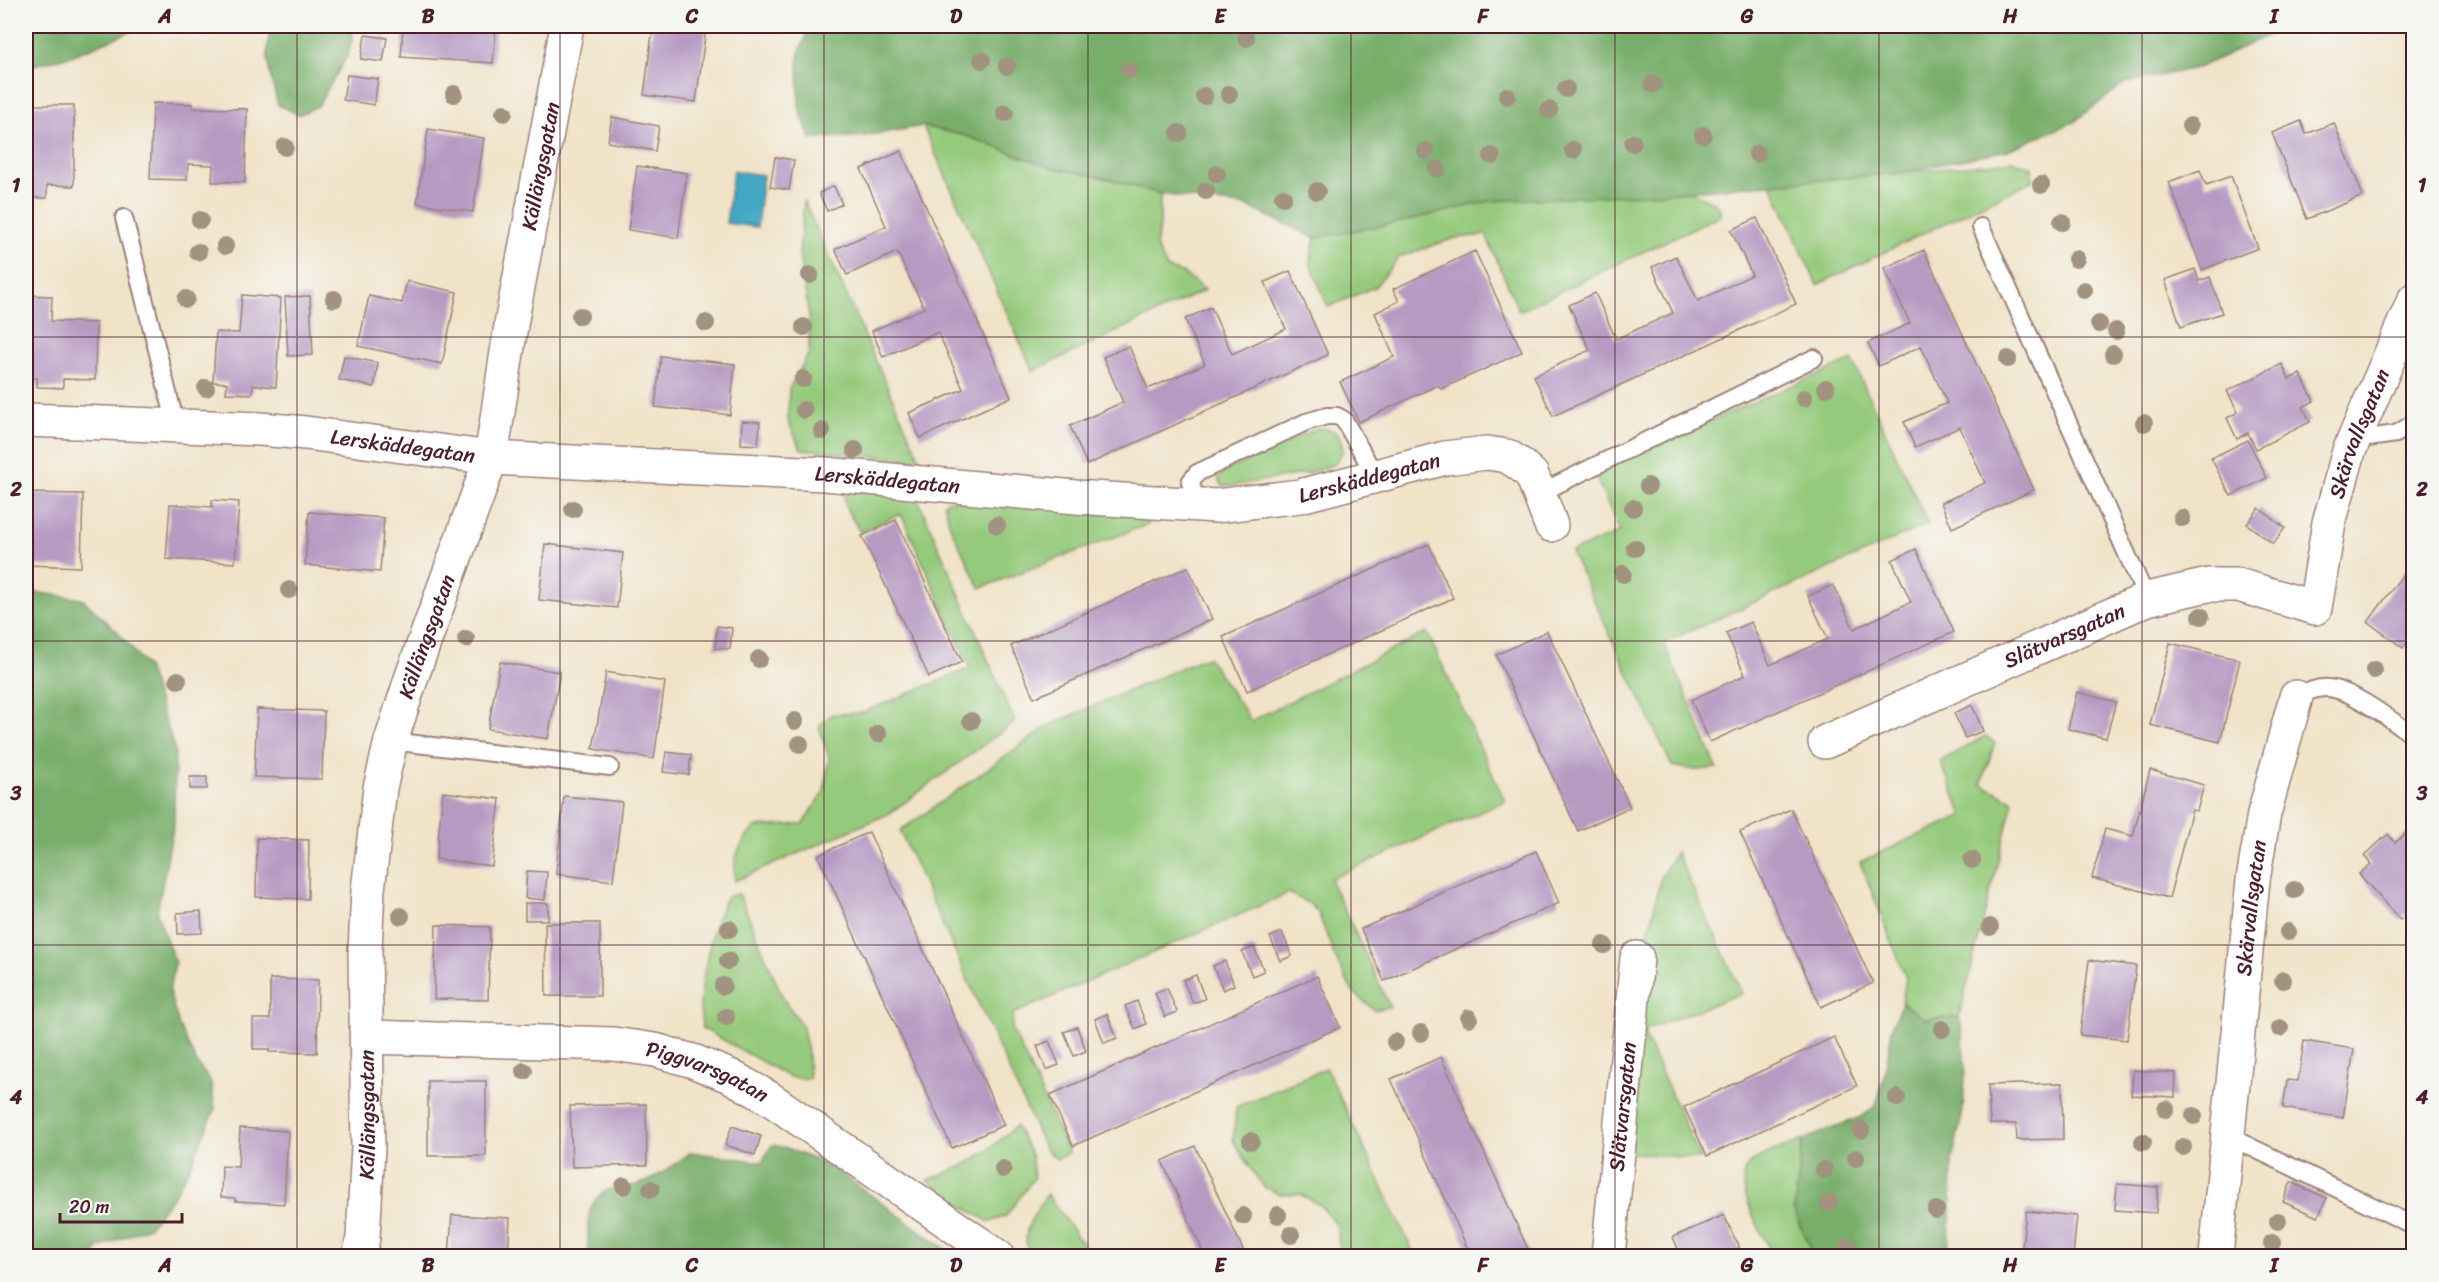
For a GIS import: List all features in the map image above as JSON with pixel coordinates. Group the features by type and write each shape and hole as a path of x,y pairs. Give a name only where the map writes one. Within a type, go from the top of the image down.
{"street":[{"name":"Källängsgatan","path":"359,1257 363,1238 368,1148 365,950 368,890 380,788 391,741 491,458 512,319 567,26"},
{"name":"Skärvallsgatan","path":"2315,608 2329,523 2354,440 2414,300"},
{"name":"Lerskäddegatan","path":"26,420 176,424 306,433 491,458 825,474 1076,497 1226,505 1300,496 1445,458 1487,453 1507,456 1532,475 1551,525"},
{"name":"Slätvarsgatan","path":"1825,742 2147,599 2208,585 2238,585 2315,608"},
{"name":"Skärvallsgatan","path":"2216,1257 2253,880 2264,814 2296,697"},
{"name":"Slätvarsgatan","path":"1608,1257 1636,958"},
{"name":"Piggvarsgatan","path":"368,1037 613,1044 655,1050 693,1061 732,1077 769,1098 998,1257"}],"lane":[{"path":"124,218 176,424"},
{"path":"1981,227 2147,599"},
{"path":"1540,493 1814,358"},
{"path":"1198,504 1190,482 1197,473 1306,422 1327,416 1337,416 1344,420 1376,477"},
{"path":"2354,440 2396,434 2414,423"},
{"name":"Skärvallsgatan","path":"2296,697 2308,691 2328,687 2360,699 2414,736"},
{"path":"391,741 610,767"},
{"path":"2228,1136 2414,1226"}],"green space":[{"path":"26,26 144,26 71,56 26,67"},
{"path":"272,26 354,26 349,53 318,106 299,115 278,105 270,76 268,56"},
{"path":"810,26 2288,26 2200,67 2125,83 2074,122 2008,150 1899,173 1656,194 1490,201 1396,223 1315,238 1246,206 1160,194 1106,178 1053,168 966,136 923,126 858,137 810,138 799,107 798,56"},
{"path":"923,126 966,136 1053,168 1106,178 1160,194 1160,225 1156,246 1167,268 1184,274 1205,290 1033,371"},
{"path":"2012,161 2032,167 2032,181 1817,285 1771,184 1899,173"},
{"path":"1688,191 1711,201 1720,209 1721,215 1519,311 1486,235 1455,238 1399,257 1375,287 1328,307 1310,263 1315,238 1396,223 1490,201"},
{"path":"804,201 921,461 801,449 788,421 789,389 809,353 809,316 799,255"},
{"path":"1852,360 1928,524 1664,643 1717,768 1695,770 1672,766 1571,552 1620,532 1593,471"},
{"path":"1318,428 1333,431 1341,440 1343,451 1335,464 1308,473 1232,486 1222,486 1218,479 1223,472"},
{"path":"850,490 917,497 1015,722 890,813 735,881 734,873 738,852 755,827 803,824 824,792 829,757 819,726 832,714 861,713 970,668 901,514 860,532 846,508 844,496"},
{"path":"949,500 1141,515 1149,524 980,588 950,526 944,503"},
{"path":"26,591 82,599 117,631 147,667 175,750 174,823 157,913 175,963 169,991 179,1026 197,1063 211,1082 215,1109 190,1167 174,1195 149,1227 98,1248 94,1256 26,1256"},
{"path":"1427,632 1505,801 1330,879 1390,1007 1374,1010 1352,991 1334,955 1318,912 1310,904 1289,893 1013,1014 1012,1029 1069,1153 1057,1159 1045,1149 900,831 1048,726 1201,659 1208,657 1251,721"},
{"path":"1986,736 1995,743 1981,784 2013,801 1959,1017 1925,1019 1902,1003 1906,978 1860,862 1963,815 1940,761"},
{"path":"1676,852 1742,993 1645,1030 1646,1039 1701,1159 1624,1152 1644,953 1661,877"},
{"path":"739,894 784,1000 802,1025 808,1052 809,1079 789,1077 702,1028 701,994 713,932 728,896"},
{"path":"1902,1003 1925,1019 1959,1017 1963,1036 1965,1075 1963,1111 1952,1160 1947,1256 1814,1256 1794,1211 1803,1140 1861,1117 1875,1107 1884,1078 1893,1023"},
{"path":"1326,1068 1415,1256 1341,1256 1336,1224 1320,1205 1300,1194 1280,1194 1265,1188 1233,1141 1236,1107"},
{"path":"1016,1126 1031,1154 1034,1178 1006,1216 989,1222 951,1199 928,1180 963,1166 987,1151"},
{"path":"1803,1140 1794,1210 1814,1256 1773,1256 1746,1197 1743,1184 1744,1173 1748,1165 1759,1157"},
{"path":"772,1145 786,1148 832,1167 955,1256 589,1256 588,1219 590,1210 600,1195 608,1190 647,1181 667,1170 691,1152 762,1162"},
{"path":"1047,1194 1091,1256 1036,1256 1029,1249 1026,1234"}],"water":[{"path":"733,171 763,175 757,227 726,223"}],"building":[{"path":"403,26 496,26 493,63 401,57"},
{"path":"653,26 706,29 696,102 644,95"},
{"path":"365,35 387,38 383,62 361,59"},
{"path":"347,75 378,79 374,105 343,100"},
{"path":"153,103 193,104 193,108 247,109 245,182 212,182 213,165 188,164 187,180 150,179"},
{"path":"26,105 74,105 74,186 47,185 47,198 26,198"},
{"path":"612,117 659,126 655,151 608,142"},
{"path":"2301,121 2306,134 2334,123 2363,196 2307,219 2272,133"},
{"path":"428,129 484,138 473,212 417,203"},
{"path":"901,151 1011,397 920,438 909,413 963,389 938,332 883,357 872,331 924,308 897,252 847,275 835,249 886,226 861,169"},
{"path":"775,157 794,160 789,190 770,187"},
{"path":"637,166 687,173 678,238 628,230"},
{"path":"2200,170 2206,185 2231,176 2258,248 2202,270 2169,182"},
{"path":"834,186 842,204 827,211 819,193"},
{"path":"1757,218 1796,304 1553,416 1534,376 1590,350 1569,305 1595,293 1616,339 1673,313 1652,267 1676,256 1698,301 1752,275 1731,230"},
{"path":"1924,250 2034,490 1952,528 1941,503 1985,483 1960,427 1915,447 1904,422 1947,403 1921,346 1879,366 1868,343 1910,323 1884,268"},
{"path":"1475,251 1522,352 1441,389 1438,385 1359,422 1340,382 1394,357 1375,313 1399,301 1393,289"},
{"path":"2195,269 2199,281 2210,277 2222,313 2181,327 2165,280"},
{"path":"1290,271 1328,355 1087,465 1070,426 1123,402 1103,357 1129,346 1148,389 1205,364 1185,319 1211,307 1232,354 1286,329 1265,282"},
{"path":"407,281 457,292 442,364 358,346 369,296 402,303"},
{"path":"26,295 52,296 51,321 96,323 95,380 63,379 63,388 37,387 37,378 26,378"},
{"path":"242,295 281,298 276,387 253,385 252,394 226,393 227,383 213,382 216,332 239,333"},
{"path":"310,296 313,355 288,356 285,297"},
{"path":"344,356 378,363 374,387 339,380"},
{"path":"661,356 735,364 730,415 655,407"},
{"path":"2282,364 2289,379 2300,374 2314,401 2303,407 2310,422 2256,449 2248,433 2237,439 2227,418 2238,412 2227,391"},
{"path":"742,421 760,422 758,445 741,444"},
{"path":"2248,440 2267,478 2231,496 2211,458"},
{"path":"26,493 83,494 81,567 26,565"},
{"path":"212,500 239,502 235,563 166,559 170,504 212,507"},
{"path":"2259,508 2285,528 2273,544 2247,524"},
{"path":"309,512 384,518 380,572 305,565"},
{"path":"896,520 962,662 929,677 862,536"},
{"path":"545,544 623,553 617,608 539,600"},
{"path":"1429,544 1453,598 1247,691 1223,637"},
{"path":"1916,549 1954,632 1710,742 1691,700 1745,675 1726,633 1751,622 1770,665 1828,639 1808,596 1833,585 1854,629 1911,602 1892,560"},
{"path":"2414,559 2414,633 2403,648 2368,622"},
{"path":"1188,567 1212,619 1034,698 1011,646"},
{"path":"717,626 732,628 730,649 715,648"},
{"path":"1547,631 1630,807 1578,831 1496,655"},
{"path":"2170,643 2240,660 2220,742 2150,725"},
{"path":"500,662 560,672 548,739 488,729"},
{"path":"606,672 665,682 654,759 593,749"},
{"path":"2077,692 2116,702 2106,738 2068,729"},
{"path":"1972,705 1983,731 1965,738 1954,713"},
{"path":"257,709 324,711 322,779 254,777"},
{"path":"666,752 691,755 689,775 663,772"},
{"path":"2150,770 2204,785 2197,811 2192,810 2169,898 2092,878 2105,829 2133,836"},
{"path":"190,777 207,777 207,789 190,789"},
{"path":"443,792 500,799 492,866 436,859"},
{"path":"564,796 622,802 613,881 556,874"},
{"path":"1791,809 1873,983 1821,1007 1740,832"},
{"path":"2408,831 2414,838 2414,908 2400,920 2359,874 2371,864 2364,856 2388,834 2395,843"},
{"path":"869,832 1004,1125 952,1148 818,855"},
{"path":"257,838 309,840 308,899 256,897"},
{"path":"1536,851 1559,903 1384,981 1361,929"},
{"path":"527,871 547,872 545,900 525,898"},
{"path":"525,903 548,903 548,920 525,920"},
{"path":"201,911 202,933 178,934 177,913"},
{"path":"545,923 600,923 600,996 546,996"},
{"path":"436,925 490,927 488,1000 434,999"},
{"path":"1282,932 1292,956 1280,961 1270,937"},
{"path":"1254,947 1264,971 1252,976 1242,952"},
{"path":"2089,960 2136,966 2127,1040 2080,1035"},
{"path":"1225,961 1234,985 1223,990 1213,966"},
{"path":"1196,975 1205,999 1193,1003 1183,980"},
{"path":"1317,976 1340,1027 1073,1146 1050,1095"},
{"path":"270,979 318,980 317,1053 269,1052 269,1049 253,1049 253,1019 270,1019"},
{"path":"1167,988 1177,1012 1165,1017 1155,993"},
{"path":"1137,1001 1146,1024 1135,1029 1125,1006"},
{"path":"1107,1014 1117,1038 1104,1043 1095,1019"},
{"path":"1077,1027 1086,1051 1074,1056 1064,1032"},
{"path":"1834,1037 1857,1086 1707,1156 1684,1107"},
{"path":"1049,1041 1059,1065 1046,1070 1037,1046"},
{"path":"2304,1041 2354,1049 2343,1118 2283,1108 2287,1080 2298,1081"},
{"path":"1441,1057 1531,1256 1471,1256 1391,1079"},
{"path":"2133,1070 2176,1073 2175,1097 2131,1095"},
{"path":"428,1081 486,1081 486,1156 428,1156"},
{"path":"2062,1083 2063,1139 2017,1140 2016,1124 1990,1124 1988,1085"},
{"path":"646,1104 647,1165 572,1167 570,1106"},
{"path":"732,1126 761,1136 755,1155 725,1145"},
{"path":"240,1128 288,1131 284,1204 236,1201 235,1198 221,1197 222,1166 238,1167"},
{"path":"1195,1146 1246,1256 1205,1256 1162,1161"},
{"path":"2291,1182 2327,1198 2318,1217 2283,1202"},
{"path":"2117,1184 2158,1187 2156,1213 2115,1210"},
{"path":"2026,1211 2077,1216 2073,1256 2021,1256"},
{"path":"452,1215 510,1218 508,1256 449,1256"},
{"path":"1724,1215 1743,1256 1681,1256 1673,1237"}]}
